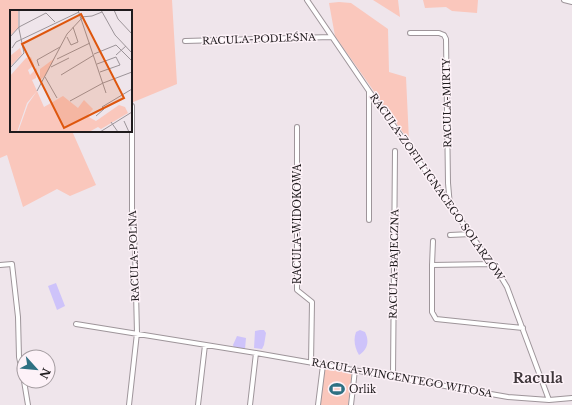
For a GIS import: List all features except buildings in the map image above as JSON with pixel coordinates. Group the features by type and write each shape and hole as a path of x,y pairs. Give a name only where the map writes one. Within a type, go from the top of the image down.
{"street":[{"name":"RACULA-ZOFII I IGNACEGO SOLARZÓW","path":"307,0 450,206 493,264 507,287 549,400"},
{"path":"564,0 572,2"},
{"name":"RACULA-MIRTY","path":"410,33 439,33 444,35 446,39 448,183 450,206"},
{"name":"RACULA-PODLEŚNA","path":"185,42 332,37"},
{"name":"RACULA-ZOFII I IGNACEGO SOLARZÓW","path":"369,91 369,220"},
{"name":"RACULA-POLNA","path":"129,405 137,333 135,251 132,210 132,106"},
{"name":"RACULA-WIDOKOWA","path":"297,126 297,290 312,302 311,362"},
{"name":"RACULA-BAJECZNA","path":"393,376 395,151"},
{"path":"450,235 471,234"},
{"path":"433,241 432,312 436,319 523,328"},
{"path":"0,265 12,264 18,317 19,349"},
{"path":"432,265 493,264"},
{"name":"RACULA-WINCENTEGO WITOSA","path":"76,324 323,364 508,397 549,400 557,403 572,398"},
{"path":"198,405 205,345"},
{"path":"250,405 256,353"},
{"path":"318,405 323,364"},
{"path":"351,405 355,370"},
{"path":"25,389 28,405"}],"shaded area":[{"path":"0,0 172,0 177,84 132,103 132,10 10,10 10,132 72,132 96,185 70,196 57,189 23,207 7,155 0,158"},
{"path":"373,0 398,0 400,17"},
{"path":"423,0 478,0 477,13 452,11 446,7 425,8"},
{"path":"329,3 351,3 388,29 389,72 406,77 409,141 335,36"},
{"path":"56,283 65,306 57,310 48,286"},
{"path":"264,330 266,333 262,349 254,348 255,331"},
{"path":"360,330 365,332 367,336 367,345 364,351 359,355 355,338 356,332"},
{"path":"237,336 246,338 245,349 234,348 233,345"},
{"name":"Orlik","path":"329,367 352,372 348,405 320,405 323,375 326,368"}],"place":[{"name":"Orlik","path":"337,389"}],"district":[{"name":"Racula","path":"538,378"}]}
